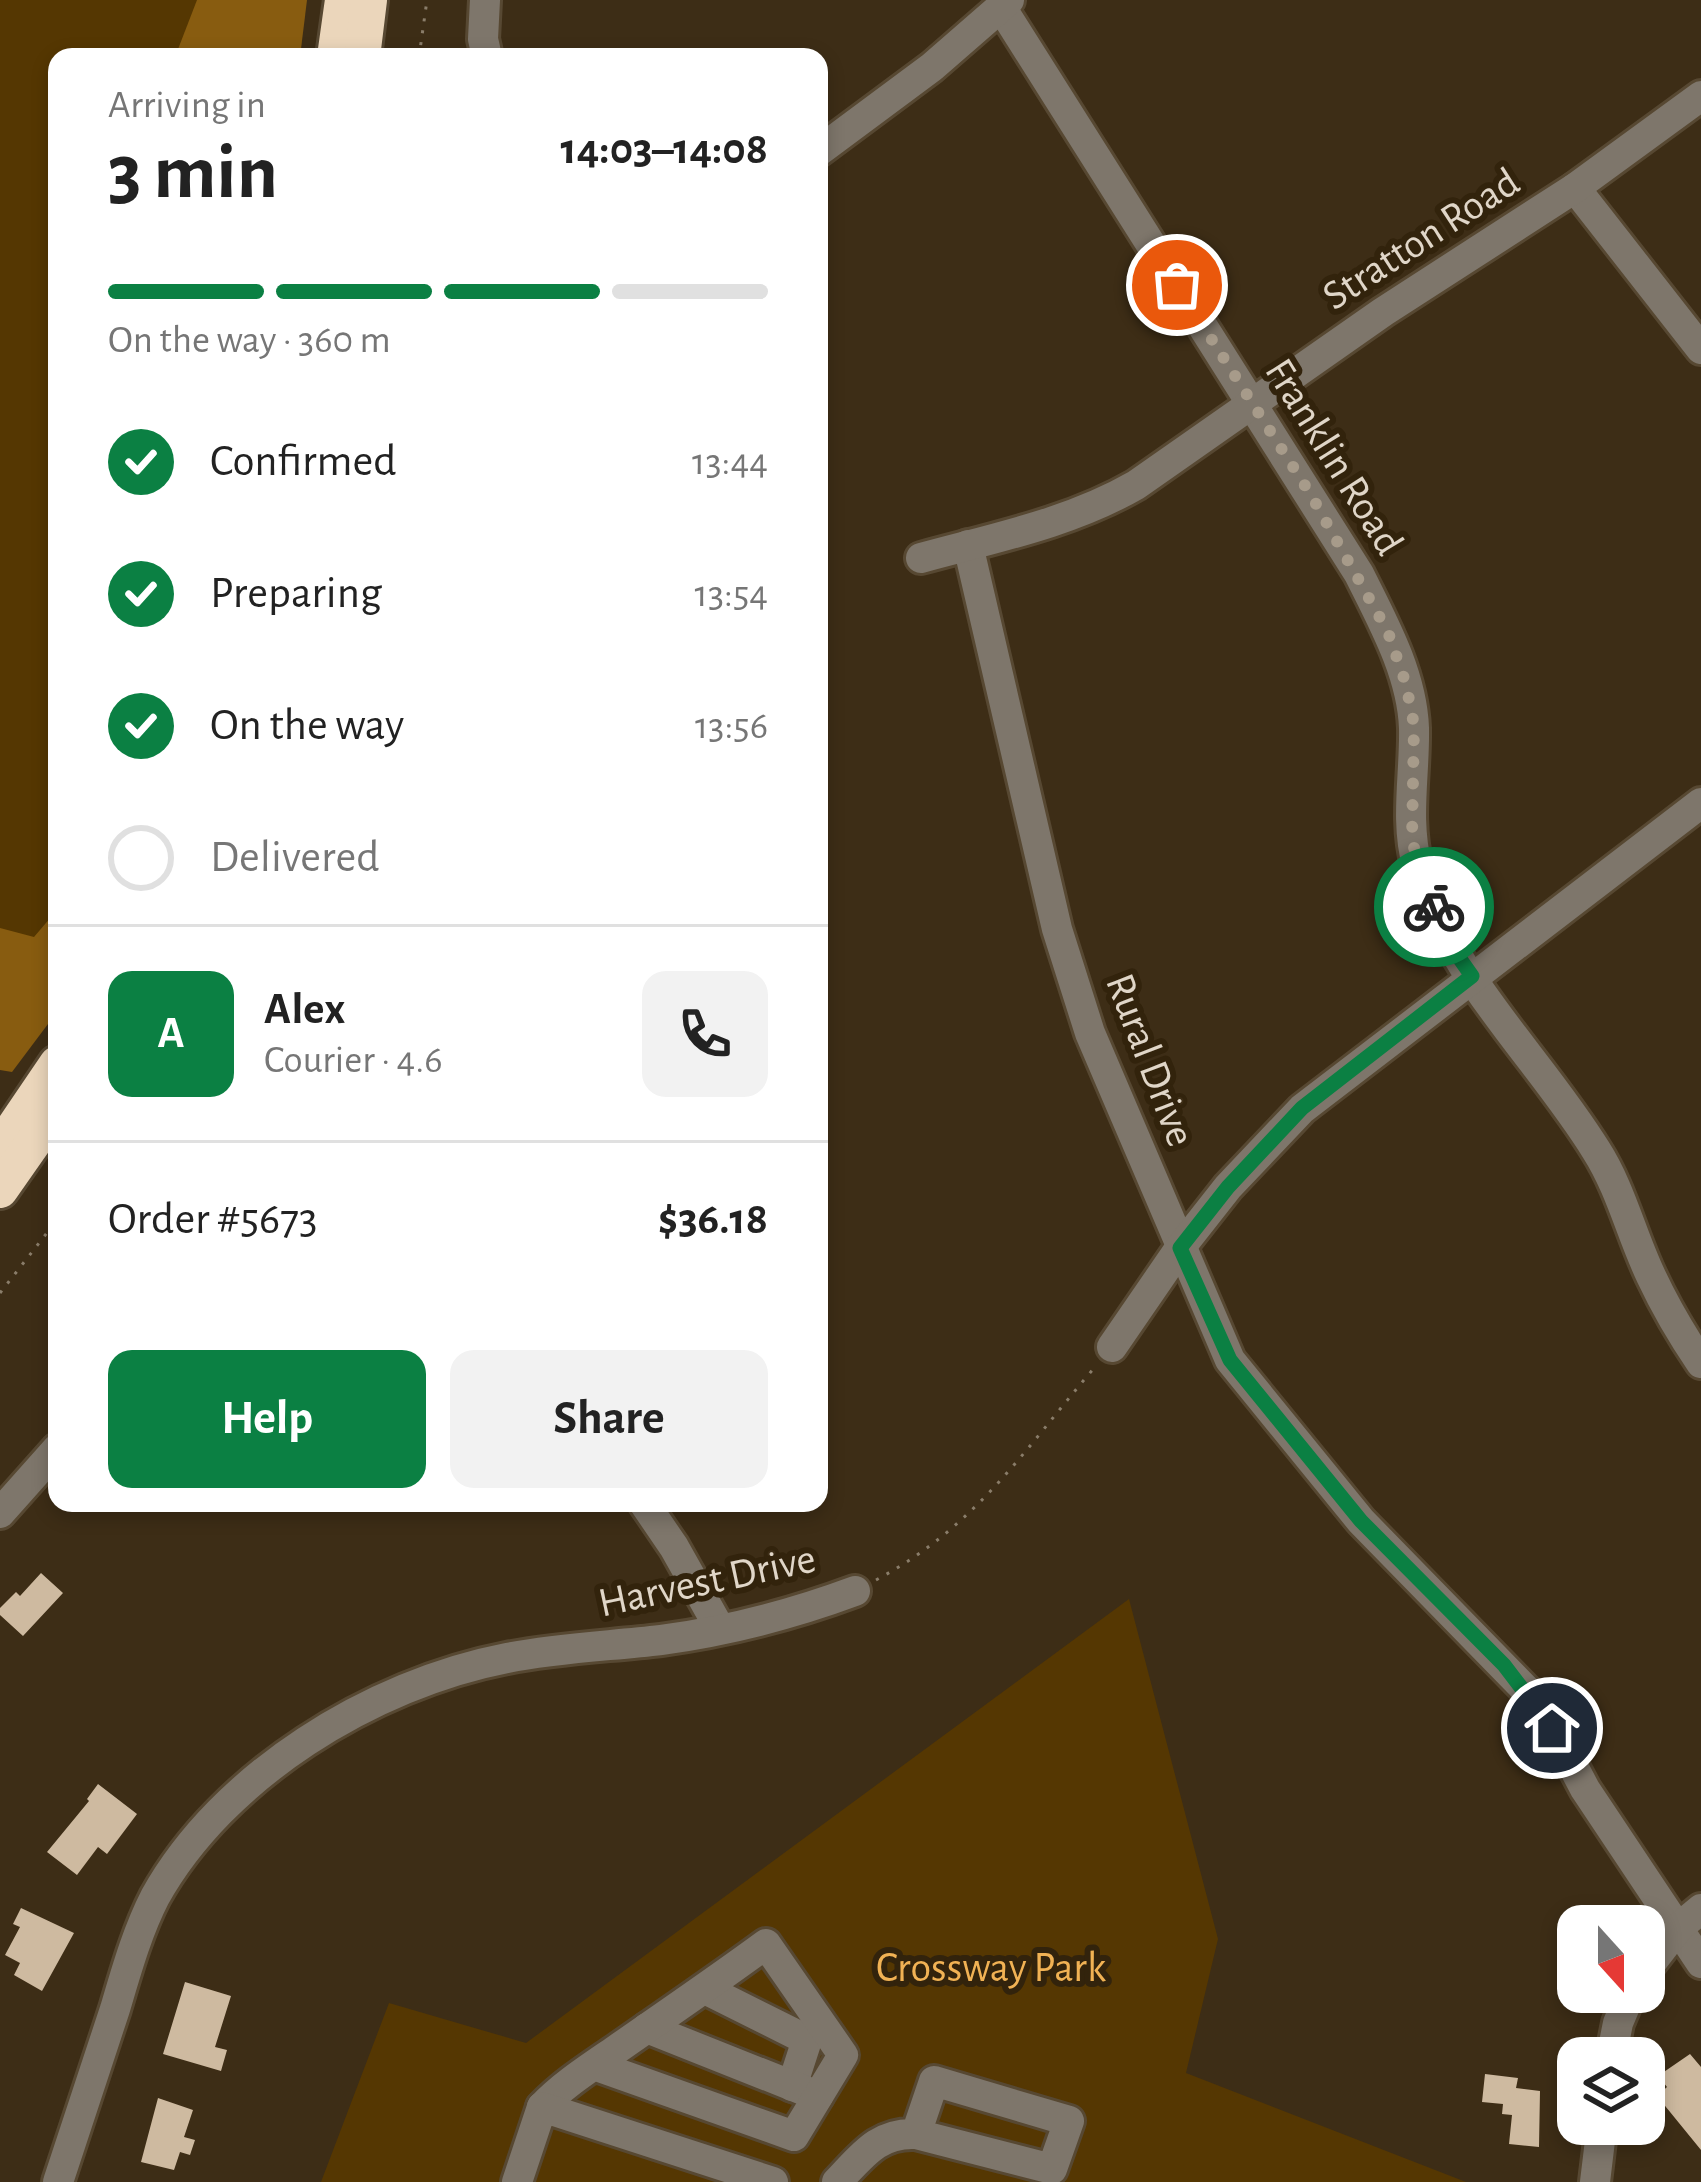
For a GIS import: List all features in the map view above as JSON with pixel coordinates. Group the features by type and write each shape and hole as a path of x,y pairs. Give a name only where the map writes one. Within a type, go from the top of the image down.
{"highway":[{"path":"336,48 343,0"},
{"path":"363,48 370,0"},
{"path":"0,1148 48,1077"},
{"path":"0,1190 48,1122"}],"street":[{"path":"485,0 485,48"},
{"path":"828,144 932,68 1005,3"},
{"name":"Franklin Road","path":"1005,3 1347,555 1388,632 1414,725 1412,838 1418,867 1455,952 1597,1150 1650,1274 1701,1363"},
{"name":"Stratton Road","path":"921,558 1105,503 1383,312 1575,188 1701,97"},
{"path":"1575,188 1701,350"},
{"name":"Rural Drive","path":"968,545 1057,929 1090,1034 1230,1360 1361,1521 1527,1691 1585,1789 1689,1919 1701,1963"},
{"path":"1112,1347 1228,1187 1302,1108 1472,976 1697,816"},
{"path":"0,1513 48,1459"},
{"path":"650,1512 720,1629"},
{"name":"Harvest Drive","path":"58,2182 133,1951 155,1898 203,1827 315,1734 399,1691 508,1657 667,1639 855,1592"},
{"path":"1665,1947 1689,1919"},
{"path":"517,2182 542,2107 766,1944 843,2055 805,2091"},
{"path":"594,2065 794,2136 805,2091 808,2040 705,1989"},
{"path":"646,2028 805,2091"},
{"path":"837,2182 876,2140 913,2133 1052,2169 1069,2121 934,2081 913,2133"},
{"path":"542,2107 773,2182"},
{"path":"1595,2182 1599,2145"}],"path":[{"path":"420,48 428,0"},
{"path":"0,1293 48,1232"},
{"name":"Harvest Drive","path":"855,1592 952,1532 998,1487 1112,1347"}],"green space":[{"path":"0,0 202,0 184,48 48,48 48,974 0,951"},
{"name":"Crossway Park","path":"1129,1599 1218,1939 1186,2073 1466,2182 321,2182 389,2003 526,2043"}],"shaded area":[{"path":"197,0 307,0 301,48 178,48"},
{"path":"48,921 48,1024 12,1072 0,1070 0,928 34,937"}],"building":[{"path":"41,1573 63,1593 23,1636 0,1615 0,1608 16,1592 20,1596"},
{"path":"98,1784 137,1814 107,1854 98,1847 77,1875 47,1852"},
{"path":"21,1908 74,1933 42,1991 14,1975 20,1963 5,1955 20,1927 13,1924"},
{"path":"185,1982 231,1996 215,2047 227,2050 221,2071 163,2054"},
{"path":"1690,2054 1701,2067 1701,2150 1665,2106 1665,2071"},
{"path":"1485,2074 1518,2078 1516,2088 1540,2091 1539,2147 1509,2144 1512,2115 1502,2114 1503,2104 1482,2102"},
{"path":"158,2098 193,2110 184,2137 195,2140 190,2155 180,2152 174,2170 141,2162"}],"way so far":[{"path":"1177,285 1311,495 1388,632 1414,725 1412,838 1434,907"}],"route":[{"path":"1434,907 1472,976 1302,1108 1228,1187 1180,1248 1230,1360 1361,1521 1504,1665 1552,1728"}]}
